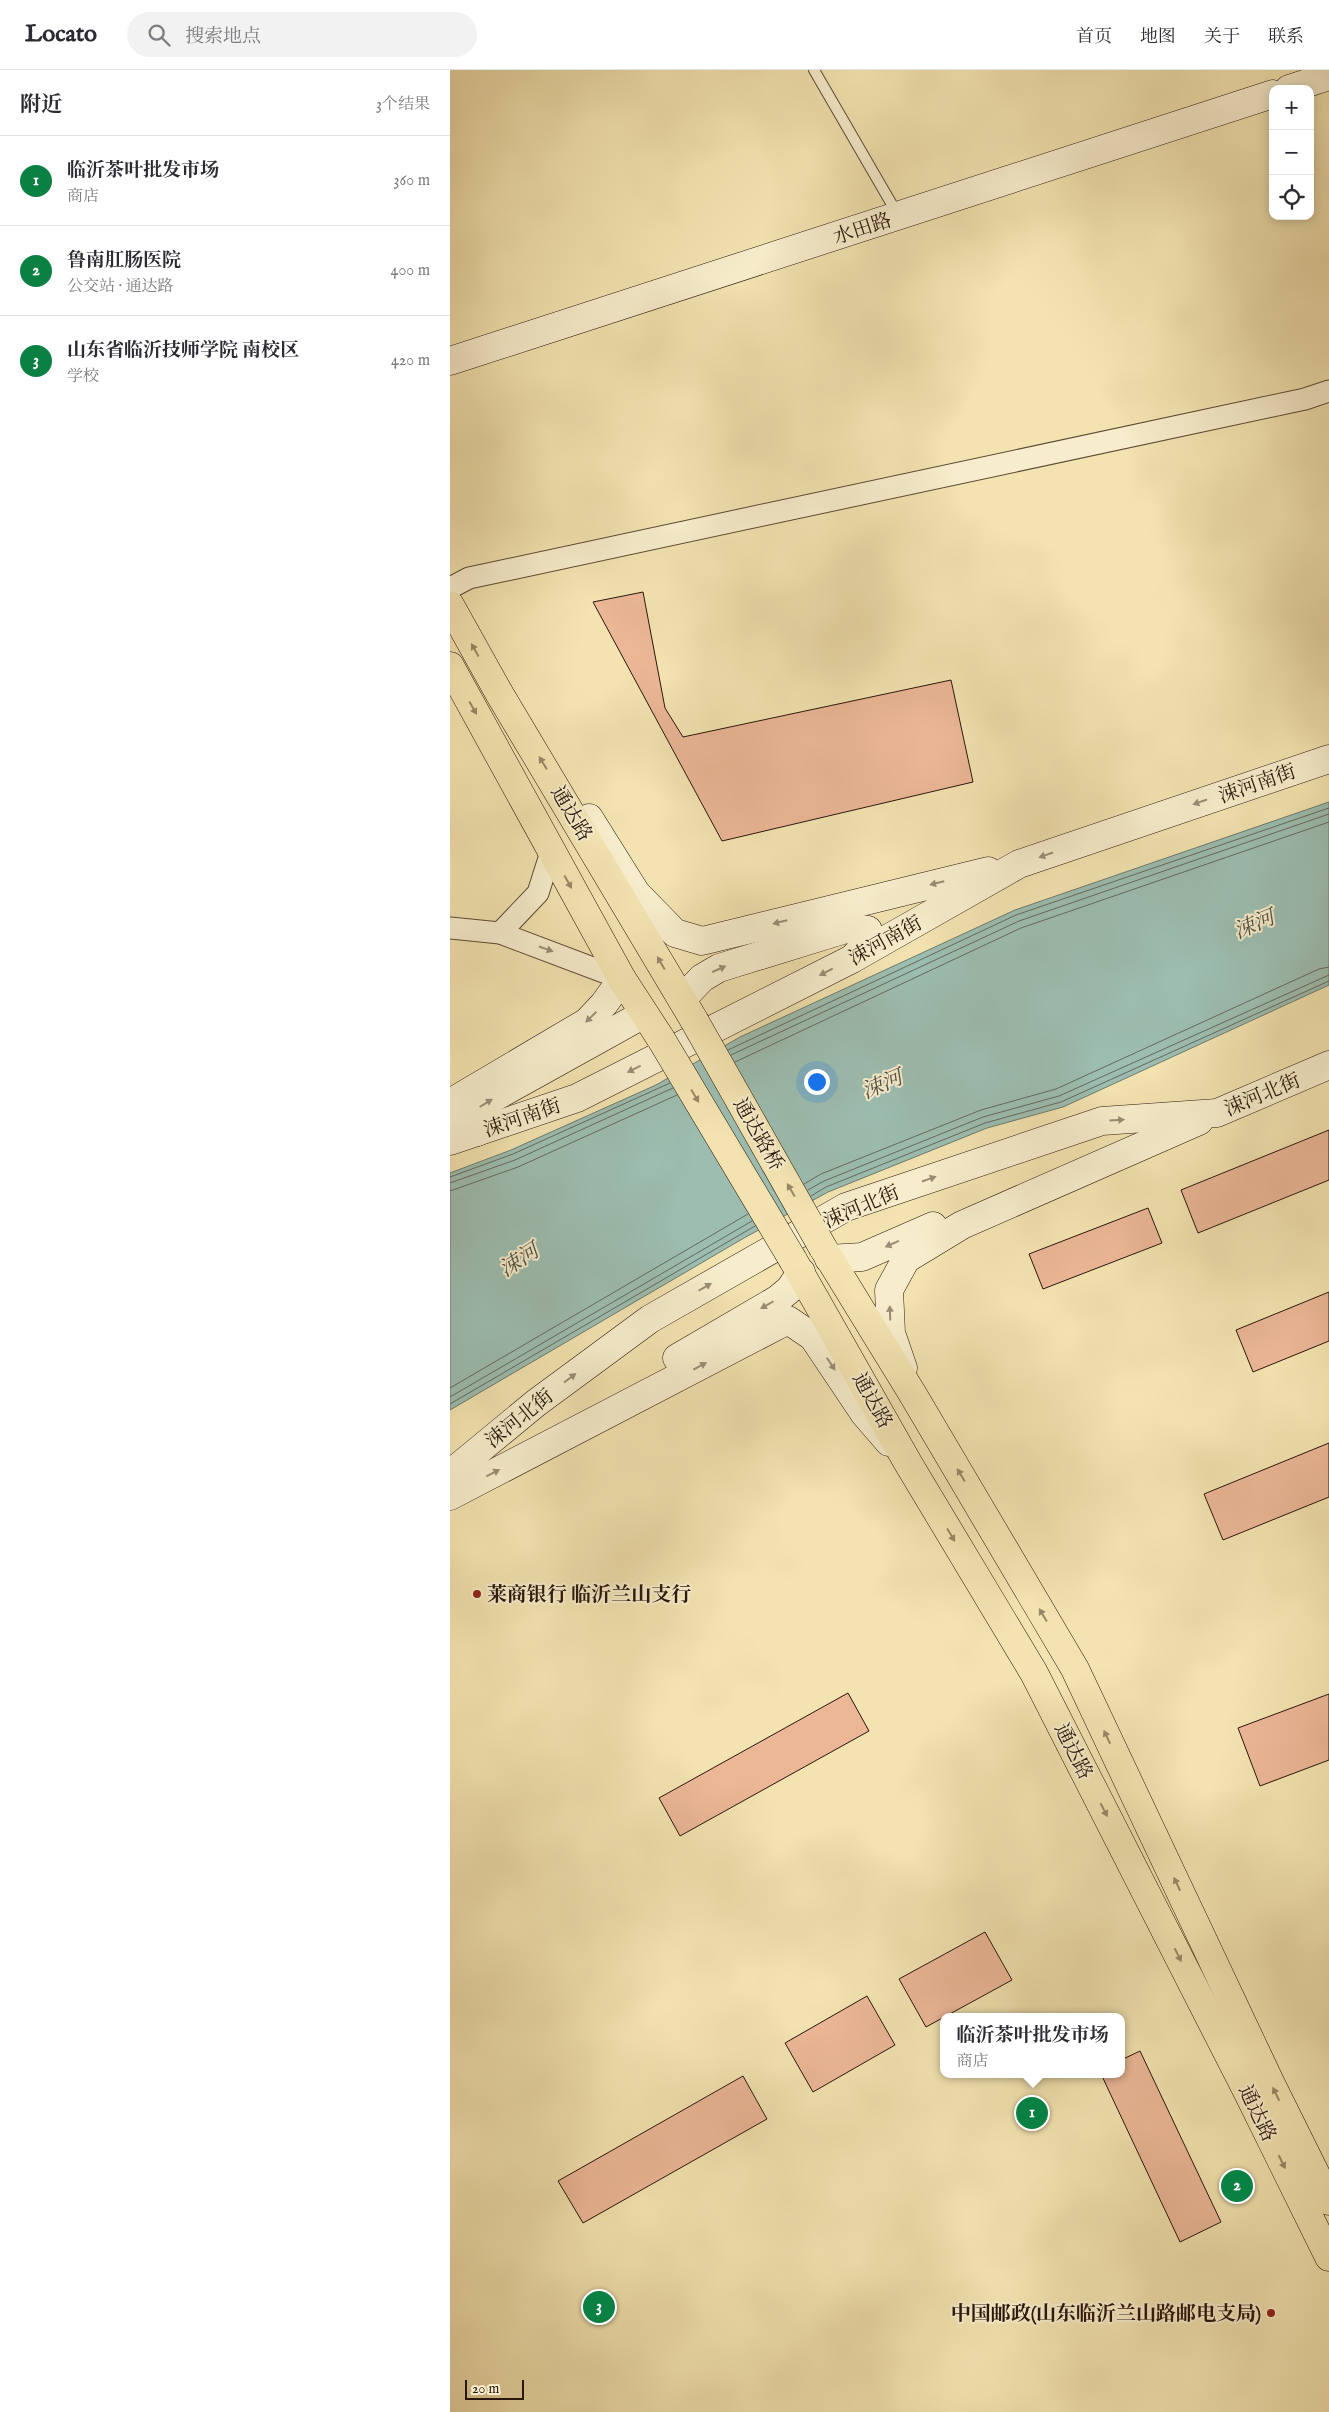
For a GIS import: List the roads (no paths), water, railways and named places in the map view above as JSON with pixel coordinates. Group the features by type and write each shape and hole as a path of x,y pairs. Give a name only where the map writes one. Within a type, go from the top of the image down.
{"main road":[{"path":"1298,85 1319,75"},
{"name":"水田路","path":"450,361 1269,95"},
{"name":"通达路","path":"450,605 499,693 557,787 688,1010"},
{"name":"通达路","path":"450,666 622,979 661,1039"},
{"name":"涑河南街","path":"450,1141 577,1098 852,959 1019,864 1329,759"},
{"path":"557,787 586,814 636,893 675,933 702,941 1019,864"},
{"path":"688,1010 702,978 719,968 849,928 868,930 870,940 852,959"},
{"path":"450,1103 586,1022 604,1004 622,979"},
{"name":"通达路桥","path":"688,1010 826,1254"},
{"path":"477,1132 462,1122 482,1104 644,1014"},
{"name":"通达路桥","path":"661,1039 797,1266"},
{"name":"涑河北街","path":"450,1474 536,1403 650,1319 846,1207 1102,1121 1217,1113 1329,1065"},
{"path":"912,1393 891,1333 889,1290 906,1259 962,1225 1217,1113"},
{"path":"826,1254 862,1257 1091,1156 1098,1148 1096,1139 1090,1131 1080,1127"},
{"name":"通达路","path":"826,1254 912,1393 1075,1669 1270,2082 1329,2200"},
{"path":"536,1403 530,1421 534,1431 544,1430 672,1361 778,1299 790,1289 797,1266"},
{"name":"通达路","path":"797,1266 908,1463 1034,1673 1248,2093 1329,2257"},
{"path":"450,1496 788,1320 813,1337 864,1413 908,1463"}],"street":[{"path":"450,588 469,578 1305,399 1329,391"},
{"path":"500,933 538,893 551,852"},
{"path":"450,928 500,933 622,979"}],"lane":[{"path":"814,70 898,216"}],"water":[{"name":"涑河","path":"1329,802 1329,985 1063,1107 987,1128 828,1192 744,1238 450,1410 450,1173 511,1150 656,1085 740,1037 1015,910"}],"place":[{"name":"莱商银行 临沂兰山支行","path":"477,1594"},
{"name":"临沂茶叶批发市场","path":"1032,2113"},
{"name":"鲁南肛肠医院","path":"1237,2186"},
{"name":"山东省临沂技师学院 南校区","path":"599,2307"},
{"name":"中国邮政(山东临沂兰山路邮电支局)","path":"1271,2313"}]}
